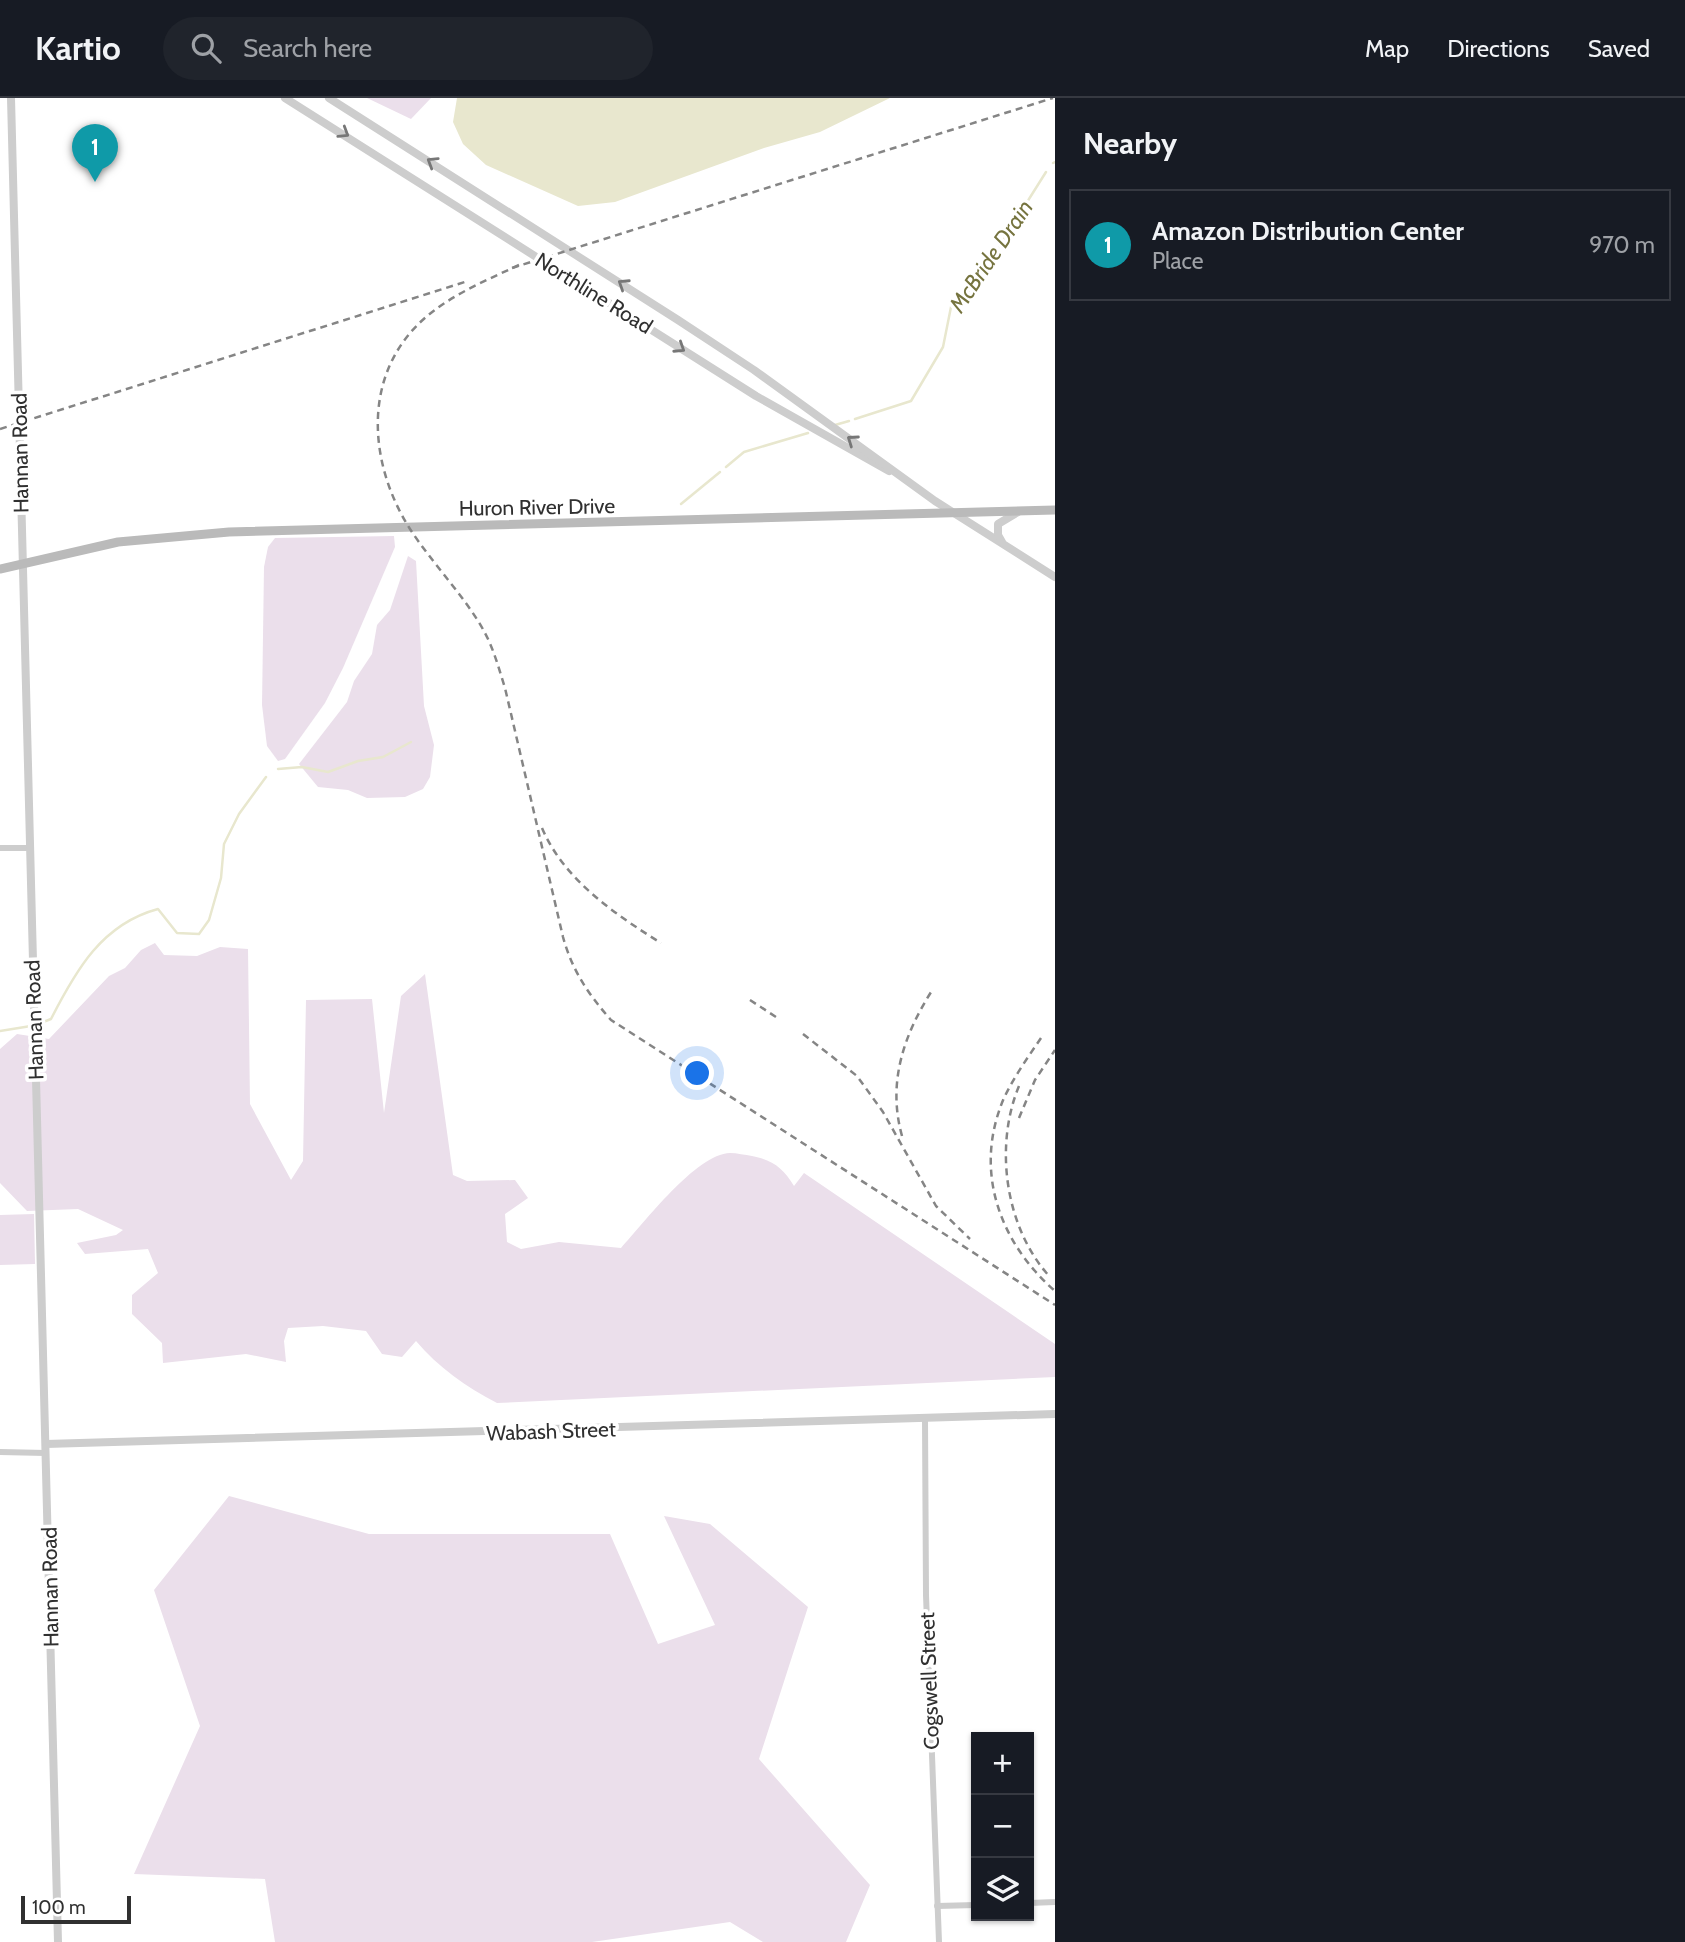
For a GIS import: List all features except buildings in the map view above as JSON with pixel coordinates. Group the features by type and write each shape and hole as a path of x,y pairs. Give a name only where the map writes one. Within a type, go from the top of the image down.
{"main road":[{"name":"Huron River Drive","path":"0,569 118,542 229,532 1055,510"}],"street":[{"name":"Hannan Road","path":"11,98 58,1942"},
{"name":"Northline Road","path":"285,98 756,396 863,458 908,479"},
{"name":"Northline Road","path":"329,98 657,306 954,513 1055,577"},
{"path":"1004,545 998,535 998,524 1020,511"},
{"path":"0,848 30,848"},
{"name":"Wabash Street","path":"0,1452 1055,1414"},
{"name":"Cogswell Street","path":"925,1419 926,1595 939,1942"},
{"path":"1034,1903 1055,1902"},
{"path":"937,1906 971,1905"}],"shaded area":[{"path":"367,98 431,98 411,119"},
{"path":"457,98 890,98 820,132 764,148 615,202 578,206 486,165 463,144 453,122"},
{"path":"394,536 395,547 325,703 285,759 278,761 267,746 262,705 264,567 268,547 275,538"},
{"path":"408,556 416,561 424,706 434,745 430,777 423,789 405,797 367,798 348,790 318,787 299,764 347,702 354,681 372,654 377,625 390,610"},
{"path":"155,943 164,955 197,956 220,947 248,949 250,1104 291,1180 303,1161 306,1000 372,999 384,1113 401,996 425,974 453,1175 467,1181 515,1180 528,1198 505,1214 507,1242 521,1249 559,1242 621,1248 671,1192 702,1165 716,1156 730,1153 759,1158 777,1166 794,1186 804,1173 1055,1344 1055,1377 497,1403 453,1376 416,1341 402,1357 382,1354 366,1331 323,1326 288,1328 284,1341 286,1362 246,1354 163,1363 162,1343 132,1314 132,1295 158,1273 148,1249 85,1254 77,1243 116,1235 123,1230 78,1209 27,1211 0,1183 0,1049 17,1034 49,1039 109,976 125,968 141,950"},
{"path":"34,1214 35,1264 0,1265 0,1215"},
{"path":"229,1496 369,1534 610,1534 658,1644 715,1625 664,1516 710,1524 808,1607 759,1759 870,1885 846,1942 763,1942 730,1922 592,1942 275,1942 265,1879 134,1874 200,1726 154,1590"}],"waterway":[{"name":"McBride Drain","path":"855,419 911,401 943,347 951,307 971,291 1046,172"},
{"name":"McBride Drain","path":"835,425 849,421"},
{"name":"McBride Drain","path":"726,467 744,452 808,433"},
{"name":"McBride Drain","path":"681,504 720,472"},
{"name":"McBride Drain","path":"278,769 302,767 328,772 358,761 383,757 411,742"},
{"name":"McBride Drain","path":"38,1024 51,1019 70,983 93,951 106,937 138,916 158,909 177,933 199,934 209,920 221,878 224,844 239,814 266,777"},
{"name":"McBride Drain","path":"0,1031 31,1026"}],"railway":[{"path":"512,268 1053,98"},
{"path":"519,265 447,301 426,317 405,339 390,364 381,391 379,448 396,503 410,529 469,607 494,653 505,688 563,937 576,971 611,1020 1055,1305"},
{"path":"0,429 468,281"},
{"path":"542,828 552,847 577,880 609,908 661,943"},
{"path":"902,1136 896,1097 901,1059 914,1023 933,989"},
{"path":"750,1000 776,1017"},
{"path":"803,1034 857,1076 883,1112 936,1206 970,1239"},
{"path":"1041,1038 1004,1098 995,1125 991,1152 992,1178 1006,1227 1035,1272 1055,1291"},
{"path":"1019,1118 1035,1080 1055,1050"},
{"path":"1019,1086 1011,1109 1007,1134 1008,1186 1023,1235 1050,1277"}],"place":[{"name":"Amazon Distribution Center","path":"95,182"}]}
